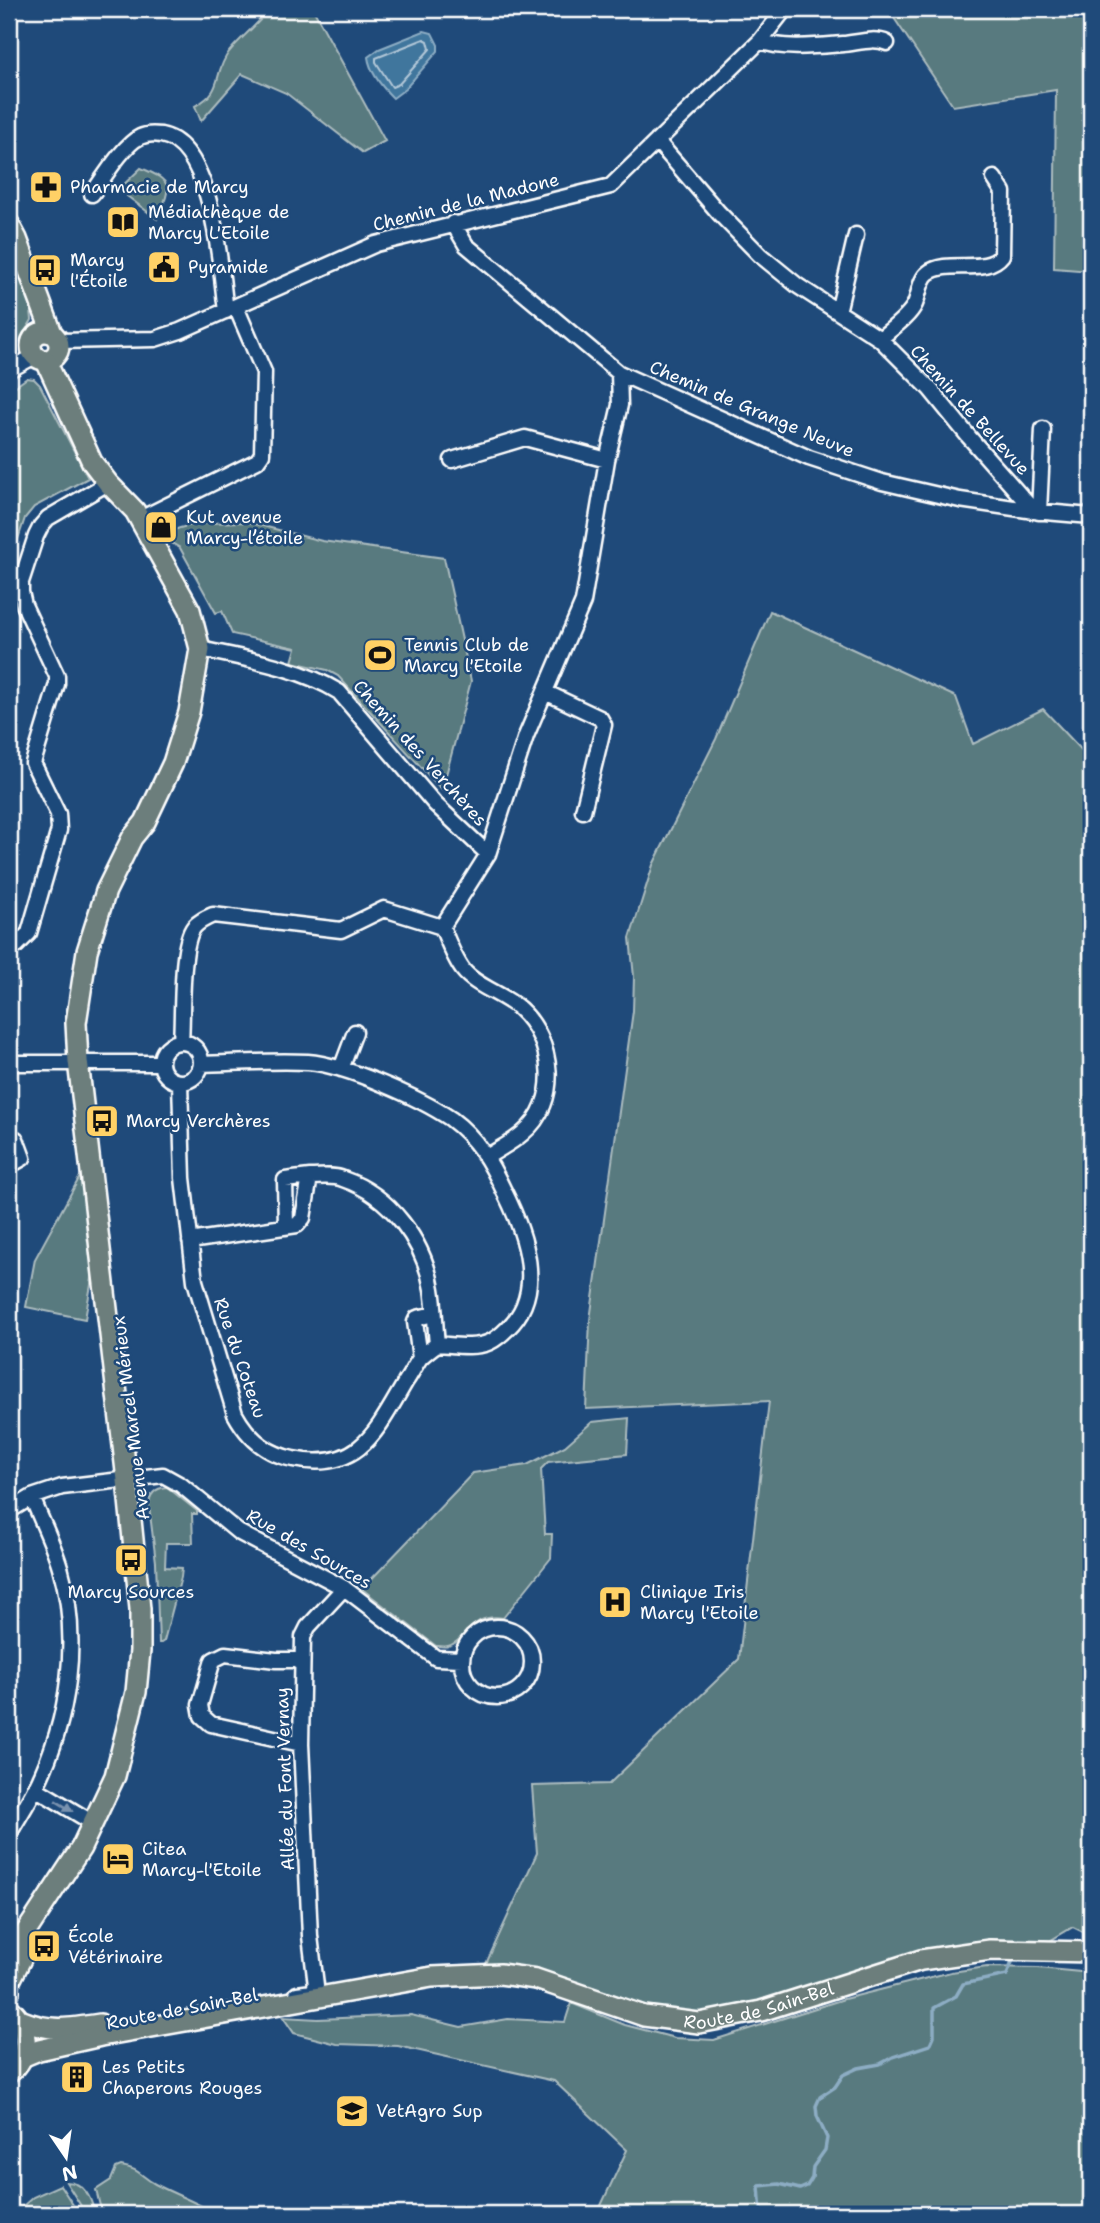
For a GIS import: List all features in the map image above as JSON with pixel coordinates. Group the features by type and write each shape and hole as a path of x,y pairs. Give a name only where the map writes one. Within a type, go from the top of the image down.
{"main road":[{"name":"Avenue Marcel Mérieux","path":"9,224 40,302 45,347 53,381 74,419 92,462 140,519 190,610 200,649 189,712 173,763 145,822 141,841 119,890 96,953 84,1062 132,1480 140,1609 136,1692 115,1776 93,1823 81,1848 9,1958"},
{"name":"Avenue Marcel Mérieux","path":"9,1992 9,1983 20,1959 88,1856 125,1777 146,1692 151,1610 143,1518 132,1480"},
{"name":"Route de Sain-Bel","path":"23,2057 39,2050 101,2036 463,1974 500,1974 536,1979 644,2016 699,2023 761,2011 921,1960 990,1950 1091,1952"},
{"name":"Route de Sain-Bel","path":"14,2014 40,2028 83,2027 316,1985 389,1978 430,1978"},
{"path":"9,2073 23,2057 26,2045 25,2032 14,2014"}],"street":[{"name":"Chemin de la Madone","path":"45,347 155,339 180,331 376,244 611,186 760,41 785,9"},
{"path":"760,41 774,46 880,40 887,43"},
{"path":"92,194 131,144 140,137 151,134 164,136 175,140 186,150 198,170 208,199 231,309 264,372 262,454 257,461 140,519"},
{"name":"Chemin de Bellevue","path":"657,141 719,214 760,256 798,286 880,339 930,389 969,437 1037,511"},
{"path":"880,339 914,307 928,273 937,269 993,263 1002,255 1003,192 994,178"},
{"name":"Chemin de Grange Neuve","path":"453,223 466,245 619,373 809,458 882,482 960,500 1091,516"},
{"path":"838,312 856,235"},
{"path":"9,361 45,347"},
{"path":"9,370 45,347"},
{"path":"442,927 488,854 526,736 583,602 607,460 620,405 619,373"},
{"path":"1037,511 1043,429"},
{"path":"452,460 525,438 607,460"},
{"path":"9,949 24,940 29,933 59,830 58,814 33,763 57,684 57,676 24,605 21,582 41,526 48,518 108,483"},
{"name":"Chemin des Verchères","path":"200,649 248,659 322,681 339,691 435,804 488,854"},
{"path":"545,692 600,718 604,725 583,811"},
{"path":"181,1042 182,994 189,938 193,928 213,915 341,930 384,909 442,927 464,971 511,1002 535,1025 548,1059 549,1077 544,1100 536,1117 525,1132 487,1157"},
{"path":"341,1069 355,1032"},
{"path":"181,1042 197,1049 201,1064 194,1079 180,1083 167,1077 161,1063 166,1048 181,1042"},
{"path":"9,1073 42,1062"},
{"path":"201,1064 310,1062 341,1069 418,1099 452,1120 487,1157 520,1223 530,1271 524,1307 516,1320 491,1342 475,1346 437,1344 432,1287 417,1244 380,1199 341,1178 310,1177 285,1180 286,1227"},
{"path":"9,1063 161,1063"},
{"name":"Rue du Coteau","path":"180,1083 182,1159 195,1281 235,1414 244,1431 263,1448 283,1457 306,1462 327,1461 348,1455 364,1446 378,1429 420,1358 437,1344"},
{"path":"9,1166 23,1158 16,1139"},
{"path":"190,1241 297,1224 303,1219 310,1177"},
{"path":"420,1358 415,1322 417,1318 434,1314"},
{"name":"Rue des Sources","path":"9,1511 32,1497 62,1487 163,1475 181,1485 239,1532 344,1588 436,1658 462,1658"},
{"path":"9,1834 35,1788 63,1714 71,1644 68,1602 60,1565 32,1497"},
{"name":"Allée du Font Vernay","path":"316,1985 310,1924 301,1660 303,1637 308,1627 344,1588"},
{"path":"500,1627 517,1633 524,1639 529,1647 532,1664 523,1686 509,1695 499,1697 478,1692 470,1685 464,1676 462,1658 465,1648 479,1632 500,1627"},
{"path":"301,1660 225,1654 218,1656 209,1670 200,1705 202,1716 211,1724 302,1744"},
{"path":"35,1788 93,1823"},
{"path":"260,2007 264,2000 312,1992 316,1985"}],"green space":[{"path":"248,9 313,9 385,141 363,153 286,93 242,74 201,121 195,106 211,94 229,52 260,20"},
{"path":"888,9 1091,9 1091,271 1054,268 1056,90 953,106"},
{"path":"141,168 160,177 167,187 157,219 127,194 120,193 119,189"},
{"path":"10,252 30,299 32,320 9,355"},
{"path":"27,378 34,379 40,385 88,478 34,507 25,518 9,566 9,391"},
{"name":"Tennis Club de Marcy l'Etoile","path":"247,522 322,541 444,558 471,681 442,790 338,676 327,670 292,662 296,648 232,634 222,611 216,613 180,548 170,542 166,534 194,525"},
{"path":"770,611 956,697 973,744 1043,709 1091,760 1091,1936 1073,1927 1046,1943 982,1944 745,2009 680,2017 484,1968 537,1853 532,1786 609,1784 739,1659 769,1401 586,1409 590,1320 633,1011 634,977 630,938 653,865 716,739"},
{"path":"83,1171 93,1273 85,1319 26,1307 35,1259"},
{"path":"629,1418 627,1454 548,1462 541,1469 545,1534 552,1534 551,1558 503,1618 484,1619 455,1643 436,1646 362,1589 473,1473 527,1465 565,1446 592,1422"},
{"path":"167,1487 197,1511 197,1514 192,1514 193,1543 166,1543 165,1567 182,1568 164,1641 159,1643 156,1562 149,1506 154,1492"},
{"path":"987,1967 1091,1973 1091,2214 597,2214 627,2150 554,2081 398,2046 337,2044 294,2033 283,2017 318,2019 411,2015 461,2027 508,2019 565,2022 571,2003 625,2025 675,2038 714,2040 844,1999 951,1972"},
{"path":"121,2166 136,2171 155,2184 216,2214 102,2214 96,2190 111,2180 116,2168"},
{"path":"66,2182 82,2188 89,2197 95,2214 86,2214"},
{"path":"60,2185 79,2214 14,2214 33,2197"}],"water":[{"path":"424,31 432,33 438,51 405,89 393,98 377,79 368,57 379,49"}],"waterway":[{"path":"761,2214 759,2186 779,2184 800,2189 807,2186 812,2178 813,2167 825,2150 827,2138 817,2116 816,2106 820,2097 835,2087 843,2075 930,2045 934,2036 934,2008 956,1996 963,1984 1007,1975 1014,1957"}],"place":[{"name":"Pharmacie de Marcy","path":"46,187"},
{"name":"Médiathèque de Marcy L'Etoile","path":"123,222"},
{"name":"Pyramide","path":"164,267"},
{"name":"Marcy l'Étoile","path":"45,270"},
{"name":"Kut avenue Marcy-l’étoile","path":"161,527"},
{"name":"Tennis Club de Marcy l'Etoile","path":"380,655"},
{"name":"Marcy Verchères","path":"102,1121"},
{"name":"Marcy Sources","path":"131,1560"},
{"name":"Clinique Iris Marcy l'Etoile","path":"615,1602"},
{"name":"Citea Marcy-l'Etoile","path":"118,1859"},
{"name":"École Vétérinaire","path":"44,1946"},
{"name":"Les Petits Chaperons Rouges","path":"77,2077"},
{"name":"VetAgro Sup","path":"352,2111"}]}
